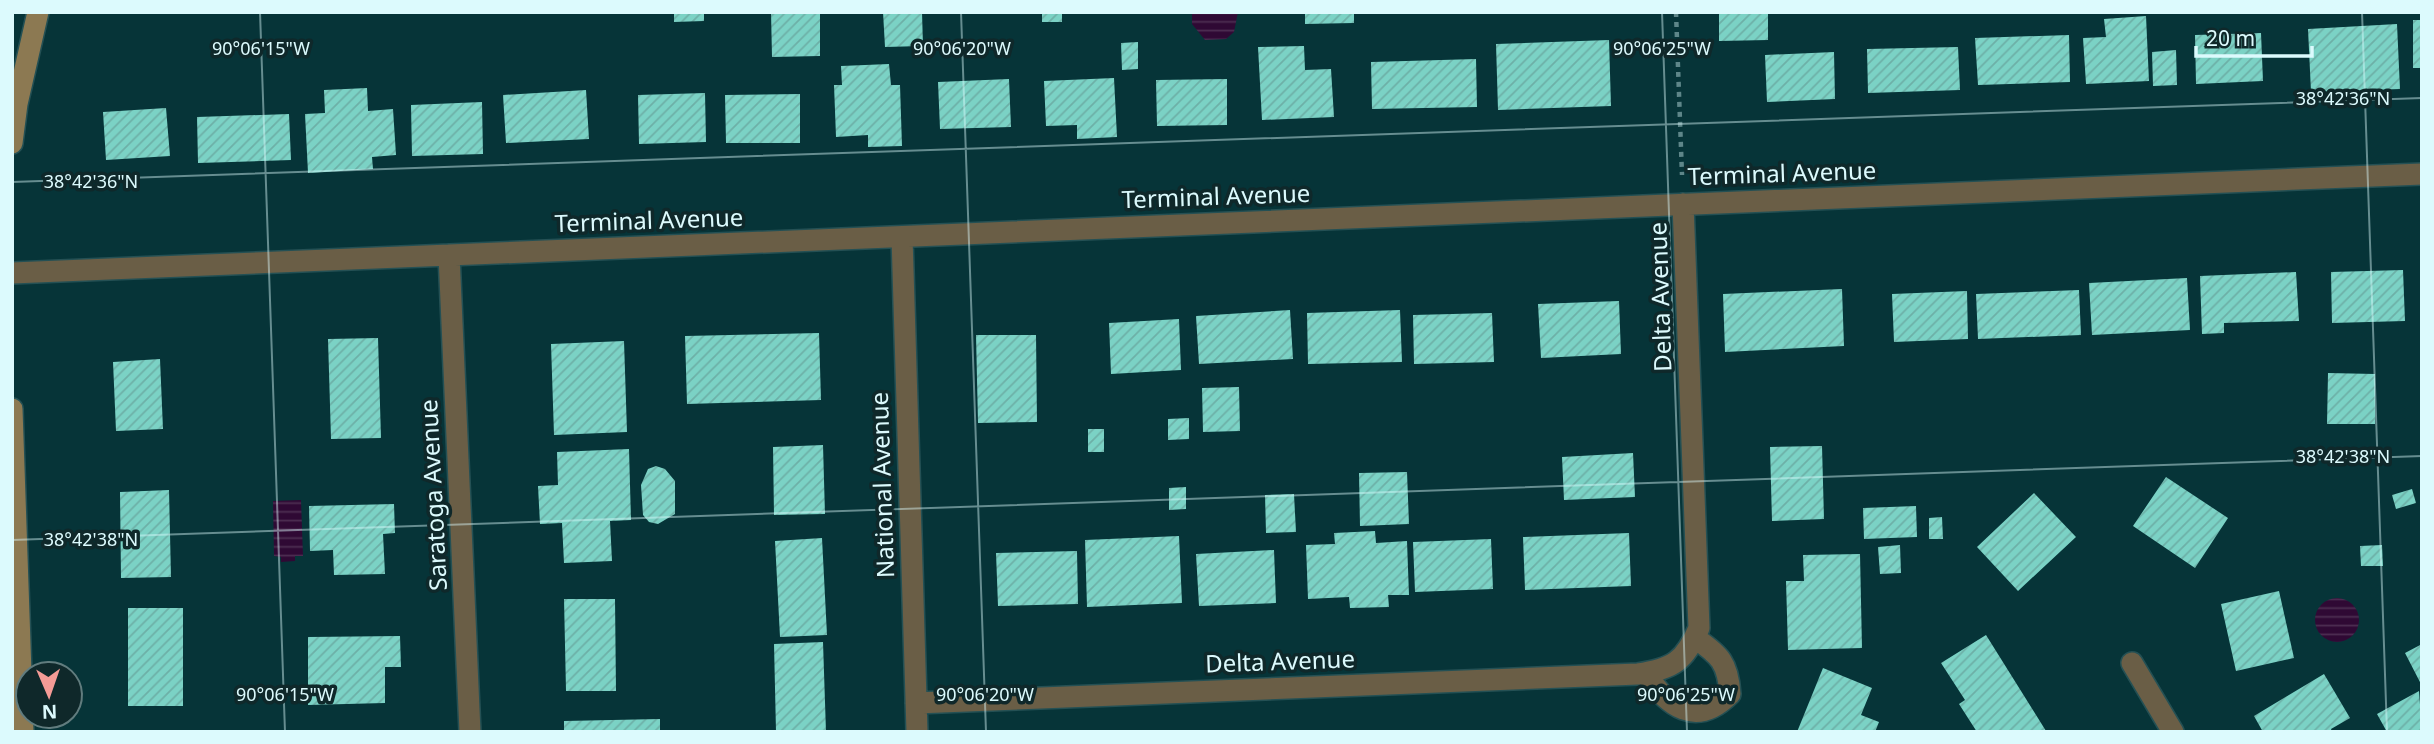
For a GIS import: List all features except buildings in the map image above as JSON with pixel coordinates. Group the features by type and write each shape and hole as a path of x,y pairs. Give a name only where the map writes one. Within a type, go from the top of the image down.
{"main road":[{"path":"12,143 16,104 38,12"},
{"path":"12,409 23,732"}],"street":[{"name":"Terminal Avenue","path":"12,272 2422,174"},
{"name":"Delta Avenue","path":"916,703 1646,673 1666,669 1688,654 1699,628 1683,204"},
{"name":"National Avenue","path":"902,237 917,732"},
{"name":"Saratoga Avenue","path":"449,255 470,732"},
{"path":"1646,673 1660,695 1675,705 1695,711 1715,709 1730,694 1729,671 1714,652 1695,638"},
{"path":"2132,663 2173,732"}],"path":[{"path":"1676,12 1683,204"}],"shaded area":[{"path":"1192,12 1238,12 1234,32 1226,39 1205,40 1192,24"},
{"path":"301,500 303,556 295,556 295,561 281,562 281,557 274,556 273,501"},
{"path":"2337,598 2352,605 2359,620 2352,635 2337,642 2322,635 2315,620 2322,605"}]}
